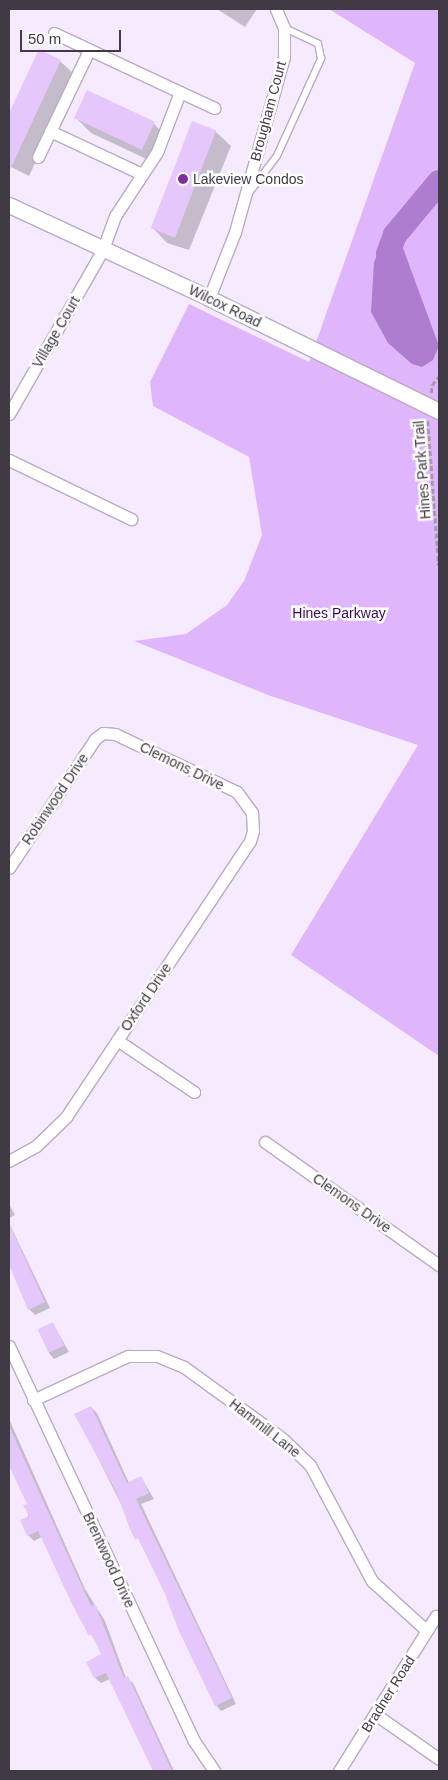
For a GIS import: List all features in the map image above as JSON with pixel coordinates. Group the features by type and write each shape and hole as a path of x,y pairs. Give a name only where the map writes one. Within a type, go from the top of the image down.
{"street":[{"name":"Brougham Court","path":"209,298 244,199 284,57 284,28 276,9"},
{"path":"54,33 215,108"},
{"path":"38,157 89,50"},
{"name":"Village Court","path":"9,414 103,249 115,216 157,152 180,92"},
{"path":"50,131 142,174"},
{"name":"Wilcox Road","path":"9,205 209,298 434,410"},
{"path":"10,462 131,519"},
{"name":"Clemons Drive","path":"103,733 116,734 237,792 252,813"},
{"name":"Robinwood Drive","path":"9,868 95,739 103,733"},
{"name":"Oxford Drive","path":"9,1161 36,1146 57,1128 250,841 253,831 252,813"},
{"path":"117,1040 194,1092"},
{"name":"Clemons Drive","path":"265,1142 439,1264"},
{"name":"Brentwood Drive","path":"9,1346 194,1741 214,1771"},
{"name":"Hammill Lane","path":"34,1400 128,1356 157,1356 184,1367 283,1439 310,1465 372,1581 427,1631"},
{"name":"Bradner Road","path":"338,1771 436,1616"},
{"path":"375,1714 439,1759"}],"lane":[{"path":"244,199 277,156 321,59 318,44 284,28"}],"path":[{"name":"Hines Park Trail","path":"439,376 432,385 439,566"}],"green space":[{"name":"Hines Parkway","path":"329,9 439,9 439,1056 291,955 418,745 268,695 134,641 186,634 227,605 244,581 262,535 249,457 153,406 150,382 189,304 309,362 415,63"}],"shaded area":[{"path":"395,235 400,240 439,346 433,360 422,367 412,364 388,343 371,312 374,262 381,247 390,236"}],"building":[{"path":"39,49 61,60 9,172 9,113"},
{"path":"87,90 155,122 142,150 74,118"},
{"name":"Lakeview Condos","path":"192,121 216,130 175,238 151,228"},
{"path":"9,1224 45,1302 28,1310 9,1265"},
{"path":"53,1322 64,1346 49,1353 38,1329"},
{"path":"91,1406 127,1483 141,1476 149,1493 136,1499 232,1698 215,1706 178,1629 165,1594 138,1538 135,1540 116,1491 74,1414"},
{"path":"9,1426 91,1606 95,1604 124,1678 128,1676 172,1771 153,1771 106,1673 94,1678 86,1662 101,1654 92,1634 89,1636 71,1602 38,1531 27,1536 20,1520 29,1516 23,1505 27,1504 9,1466"}],"waterway":[{"path":"388,266 388,254 395,235 439,182"}],"place":[{"name":"Lakeview Condos","path":"183,179"}]}
